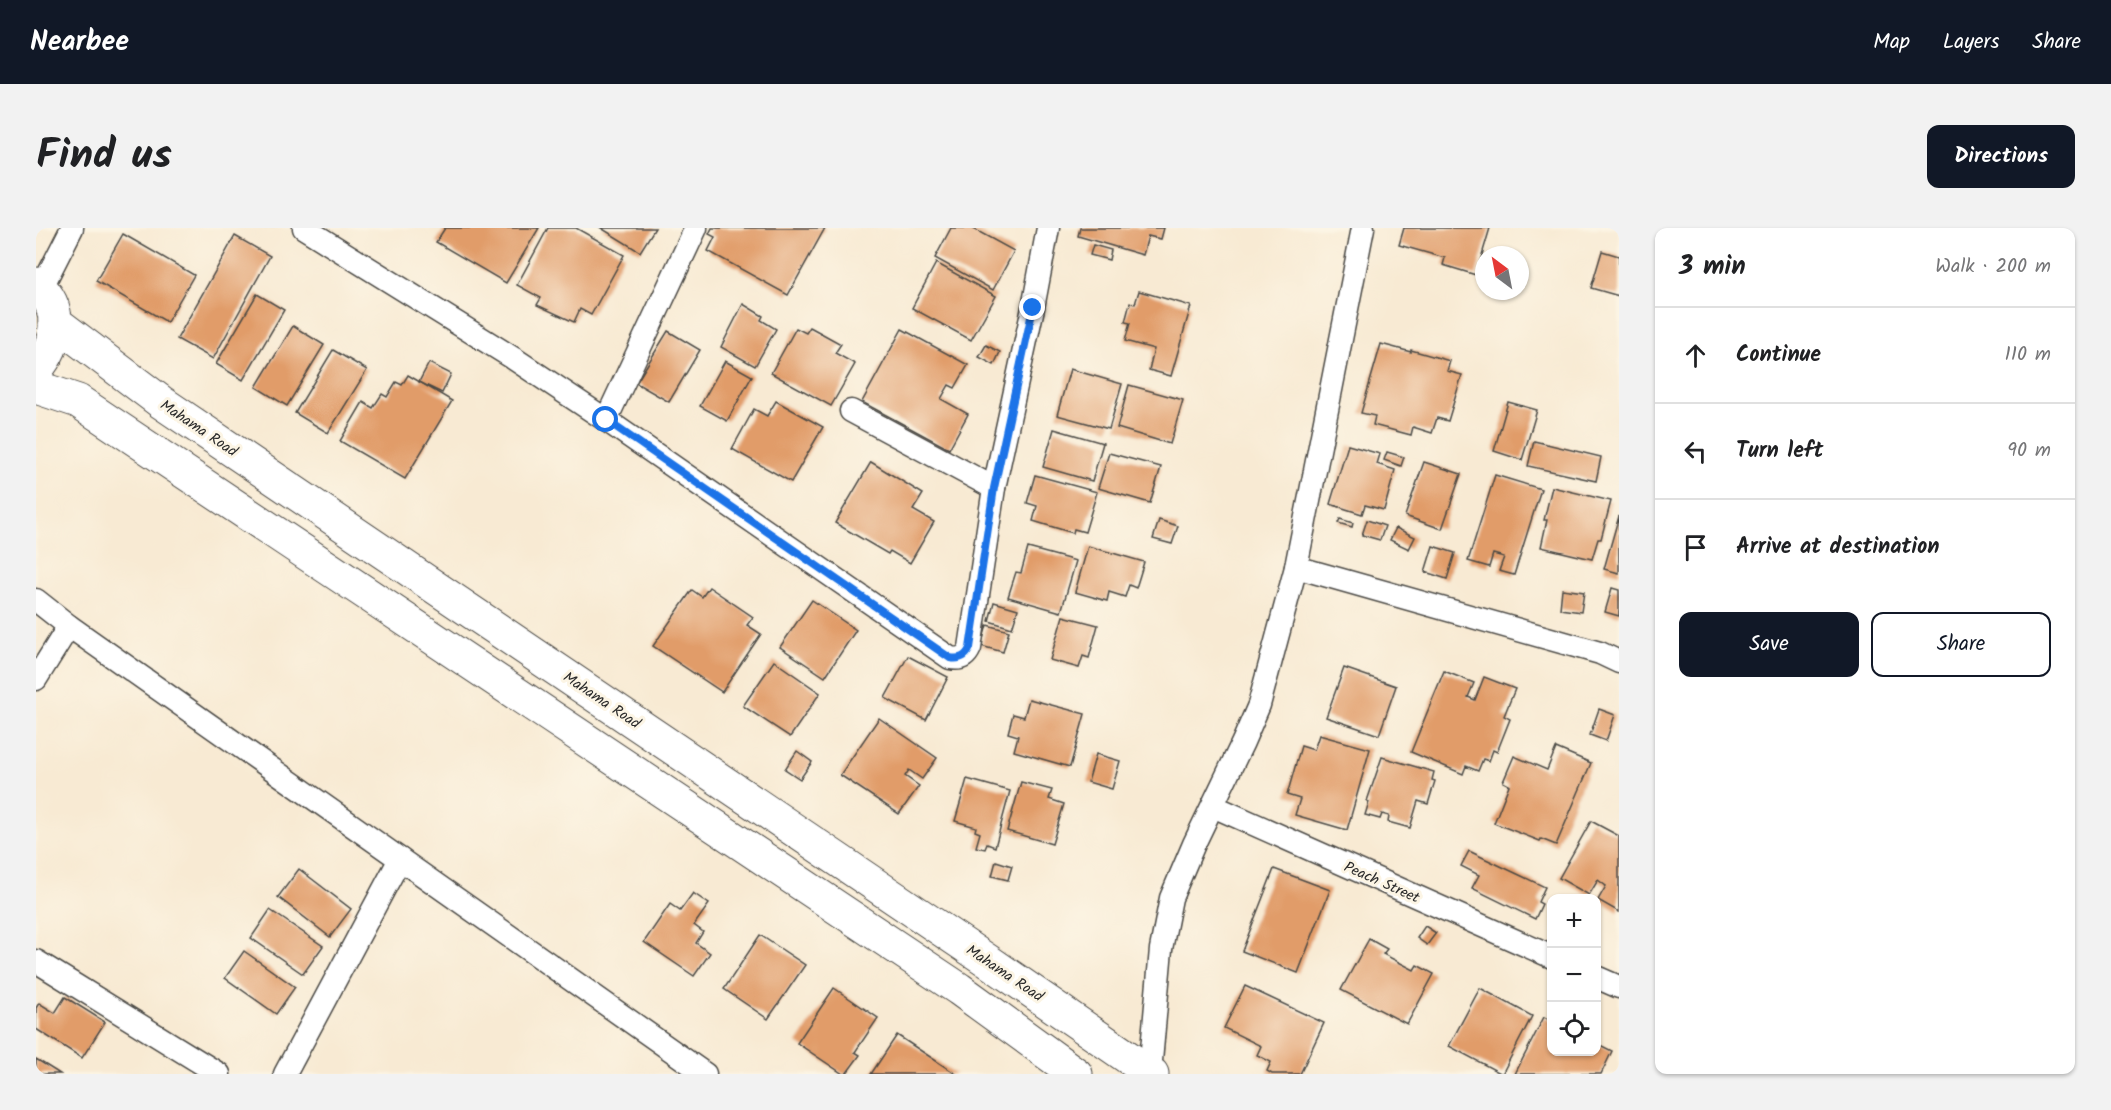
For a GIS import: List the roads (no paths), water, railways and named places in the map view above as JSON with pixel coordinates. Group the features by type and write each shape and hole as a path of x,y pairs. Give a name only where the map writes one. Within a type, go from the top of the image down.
{"street":[{"path":"36,370 47,357 54,341 56,322 51,304 39,287 72,228"},
{"path":"304,228 503,352 606,420 950,658 957,659 963,657 970,648 994,488 1048,228"},
{"path":"606,420 696,228"},
{"path":"1151,1073 1161,949 1171,898 1259,705 1296,567 1363,228"},
{"name":"Mahama Road","path":"56,322 171,409 1151,1073"},
{"path":"36,387 78,401 958,989 1076,1074"},
{"path":"851,411 994,488"},
{"path":"1296,567 1600,653 1619,662"},
{"path":"36,600 69,626 705,1074"},
{"path":"36,679 69,626"},
{"name":"Peach Street","path":"1212,806 1547,955"},
{"path":"285,1074 400,860"},
{"path":"36,961 219,1074"},
{"path":"1601,979 1619,987"}]}
